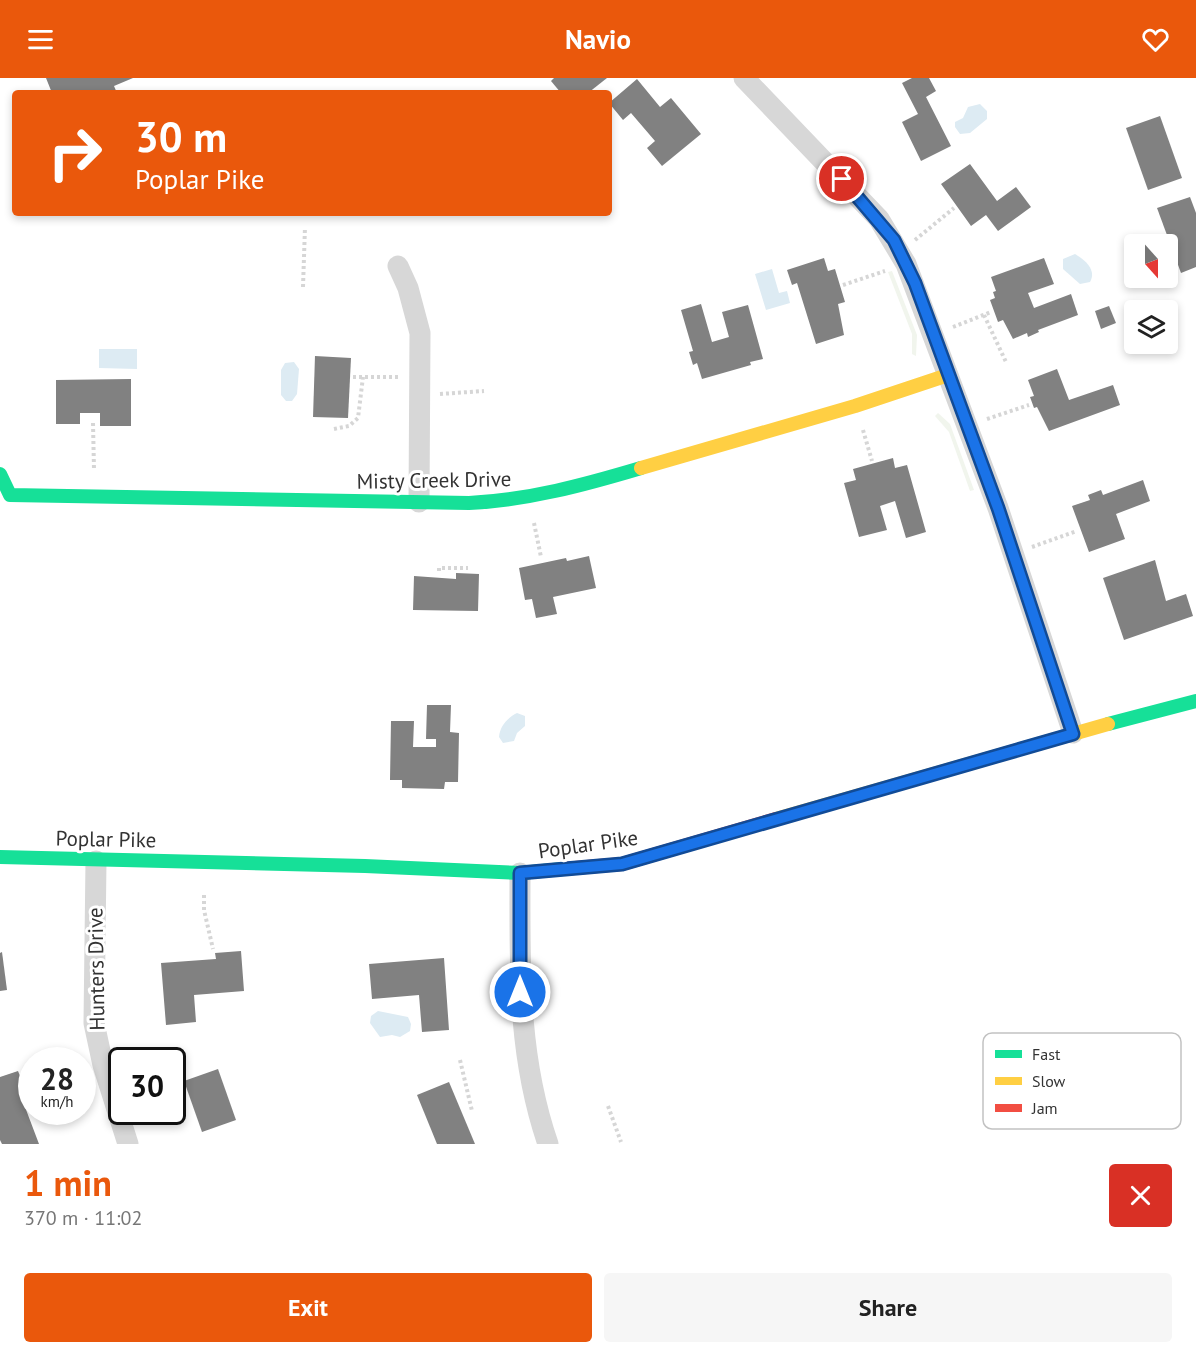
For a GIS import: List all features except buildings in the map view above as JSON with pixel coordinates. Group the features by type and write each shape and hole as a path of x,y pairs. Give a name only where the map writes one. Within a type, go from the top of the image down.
{"main road":[{"name":"Misty Creek Drive","path":"0,474 10,495 502,502 558,492 855,406 948,375"},
{"name":"Poplar Pike","path":"0,857 377,866 520,873 622,864 1073,734 1196,701"}],"street":[{"path":"744,78 854,192 894,240 915,283 998,508 1073,734"},
{"path":"398,266 413,304 420,333 419,502"},
{"name":"Hunters Drive","path":"96,861 94,1023 103,1065 128,1144"},
{"path":"520,873 520,992 524,1049 535,1100 548,1144"}],"path":[{"path":"913,241 954,208"},
{"path":"303,287 305,226"},
{"path":"843,285 891,269"},
{"path":"951,327 991,312"},
{"path":"984,315 1006,362"},
{"path":"353,377 403,377"},
{"path":"334,429 349,426 358,418 363,377"},
{"path":"436,394 484,391"},
{"path":"985,420 1029,405"},
{"path":"861,422 872,461"},
{"path":"93,423 94,479"},
{"path":"532,516 541,557"},
{"path":"1032,547 1077,531"},
{"path":"439,571 439,568 468,568"},
{"path":"204,895 204,910 213,949"},
{"path":"460,1060 472,1111"},
{"path":"608,1106 621,1142"}],"shaded area":[{"path":"980,104 987,111 987,119 970,133 960,134 955,127 955,122 963,118 968,107"},
{"path":"1075,254 1091,269 1090,282 1080,284 1063,269 1063,259"},
{"path":"772,269 779,293 787,291 790,303 766,310 755,274"},
{"path":"892,271 917,335 916,356 912,354 912,334 888,272"},
{"path":"99,349 137,349 137,369 99,368"},
{"path":"294,362 299,369 297,394 292,401 286,401 281,395 281,370 285,363"},
{"path":"938,413 950,424 974,490 970,491 949,432 935,416"},
{"path":"517,713 525,716 525,726 517,733 514,741 503,743 499,737 502,726"},
{"path":"378,1011 408,1017 411,1024 410,1031 400,1037 392,1035 380,1037 370,1023 371,1016"}],"traffic: fast":[{"path":"0,474 10,495 469,503 513,499 556,491 641,468"},
{"path":"1108,724 1196,701"},
{"path":"0,857 365,866 520,873 563,869"}],"traffic: slow":[{"path":"641,468 855,406 948,375"},
{"path":"776,819 1108,724"}],"traffic: jam":[{"path":"563,869 622,864 776,819"}],"route":[{"path":"520,992 520,873 622,864 692,846 810,808 1073,734 998,508 915,283 894,240 879,219 842,179"}]}
